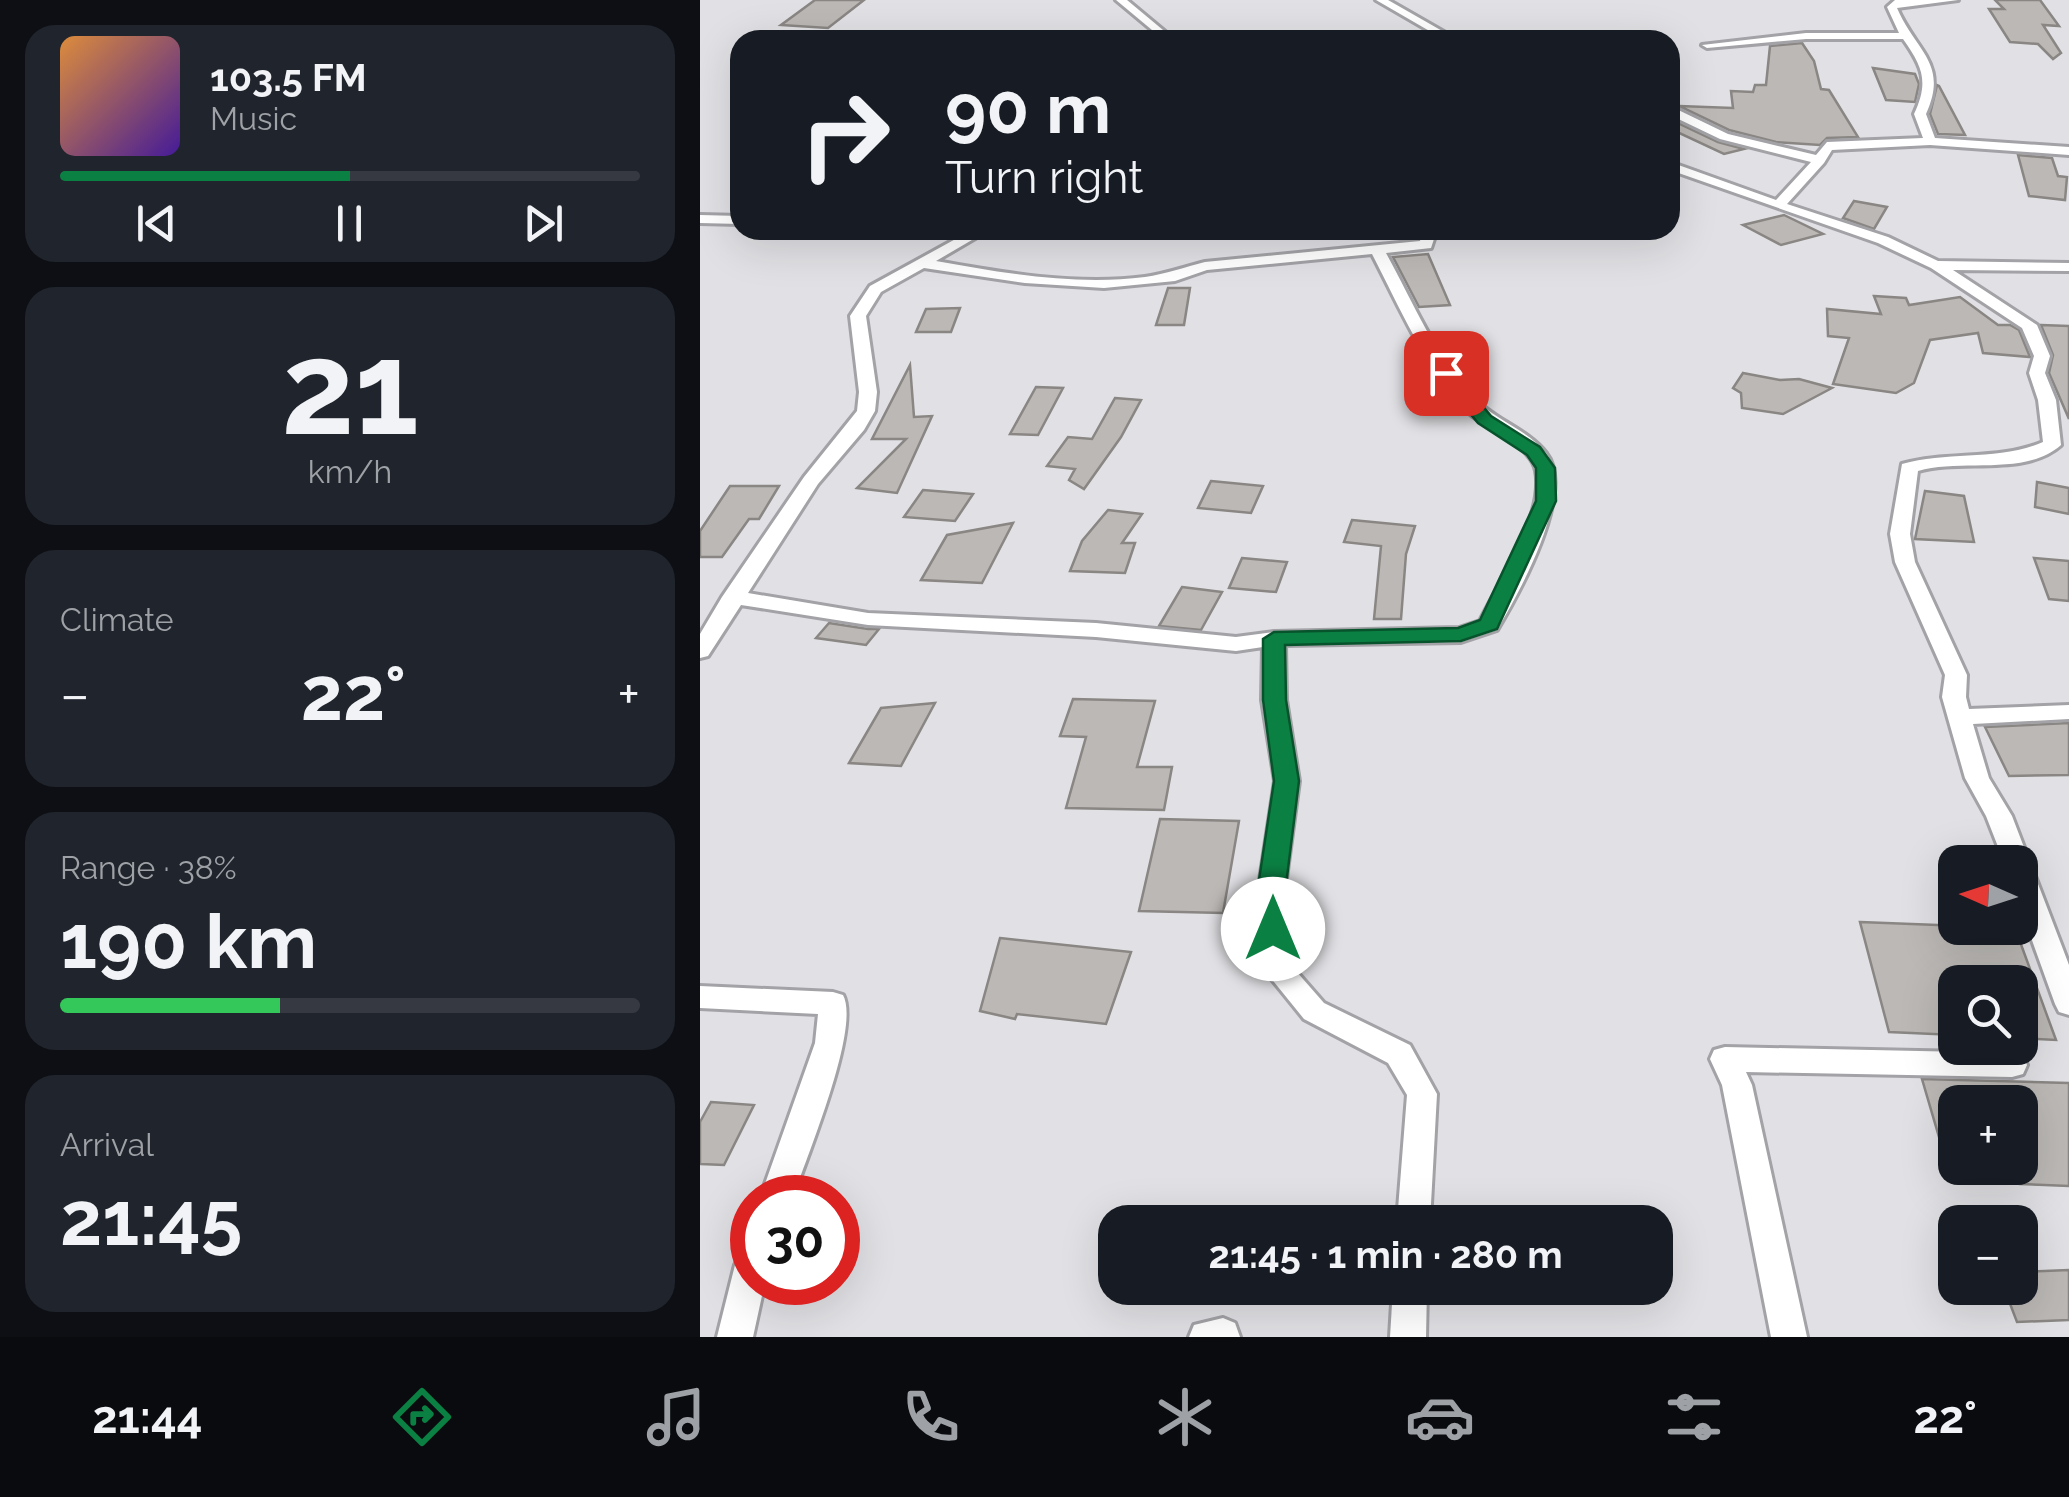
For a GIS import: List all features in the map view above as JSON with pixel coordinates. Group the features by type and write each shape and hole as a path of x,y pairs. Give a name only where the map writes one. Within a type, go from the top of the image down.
{"street":[{"path":"1121,0 1158,30"},
{"path":"1381,0 1435,30"},
{"path":"1930,141 1920,114 1932,77 1892,7 1898,2 1953,0"},
{"path":"1707,45 1806,36 1906,36"},
{"path":"1680,116 1710,134 1742,145 1820,160"},
{"path":"1778,206 1820,160 1827,146 1841,143 1930,141 2069,151"},
{"path":"1680,170 1778,206 1847,226 1936,265 2029,325 2042,356 2038,373 2047,400 2052,445 2032,456 1926,461 1909,468 1901,512 1902,548 1956,675 1954,697 1977,778 2000,816 2011,845"},
{"path":"700,219 730,220"},
{"path":"700,651 812,481 866,411 868,392 858,316 875,289 963,240"},
{"path":"920,263 998,276 1152,282 1182,277 1204,266 1426,245 1427,240"},
{"path":"733,597 868,619 1096,630 1236,644 1274,639 1461,635 1489,624 1546,501 1545,468 1534,451 1485,420 1446,373 1377,250"},
{"path":"1936,265 2069,267"},
{"path":"1274,639 1274,700 1286,781 1271,893 1275,966 1314,1011 1399,1054 1422,1094 1415,1205"},
{"path":"1960,717 2069,712"},
{"path":"2038,919 2069,1004"},
{"path":"700,997 833,1004 830,1043 784,1175"},
{"path":"1789,1337 1736,1085 1725,1059 1938,1063"},
{"path":"735,1337 743,1305"},
{"path":"1408,1337 1409,1305"}],"building":[{"path":"815,0 864,0 828,28 781,25"},
{"path":"1995,0 2040,0 2059,26 2043,25 2061,53 2053,59 2038,44 2010,42 1989,9 2004,9"},
{"path":"1802,43 1814,61 1821,89 1829,90 1858,137 1827,138 1820,145 1776,142 1729,130 1680,106 1733,108 1731,91 1753,92 1755,85 1766,85 1770,46"},
{"path":"1873,68 1915,74 1919,84 1915,102 1886,100"},
{"path":"1937,85 1965,135 1938,134 1930,114"},
{"path":"1680,124 1744,149 1724,154 1680,133"},
{"path":"2018,155 2052,158 2058,176 2067,177 2065,200 2029,196"},
{"path":"1854,201 1887,207 1874,229 1843,218"},
{"path":"1784,215 1823,234 1781,245 1743,225"},
{"path":"1428,254 1450,305 1419,307 1393,257"},
{"path":"1168,288 1190,288 1184,325 1156,325"},
{"path":"1874,296 1906,298 1909,305 1960,297 1998,325 2019,330 2030,357 1983,353 1978,333 1930,340 1914,383 1896,393 1833,384 1849,338 1828,336 1827,309 1881,314"},
{"path":"960,308 951,332 916,332 926,309"},
{"path":"2041,325 2069,326 2069,419 2049,373 2053,355"},
{"path":"910,365 914,417 932,416 897,493 857,488 906,439 872,439"},
{"path":"1743,373 1780,380 1799,379 1832,388 1783,414 1742,408 1741,393 1733,388"},
{"path":"1036,387 1063,388 1038,435 1010,434"},
{"path":"1115,398 1141,400 1121,437 1084,489 1069,480 1075,469 1047,466 1068,437 1092,439"},
{"path":"1211,481 1263,486 1251,513 1198,508"},
{"path":"2037,482 2069,488 2069,514 2035,507"},
{"path":"730,486 779,486 759,519 749,519 722,557 700,557 700,531"},
{"path":"923,490 973,494 955,521 904,517"},
{"path":"1925,491 1964,496 1974,542 1915,539"},
{"path":"1108,510 1142,514 1122,543 1135,543 1125,573 1070,571 1082,541"},
{"path":"1352,520 1415,526 1406,554 1401,619 1374,619 1381,546 1344,542"},
{"path":"1013,523 982,583 921,580 947,535"},
{"path":"1242,558 1287,562 1276,592 1229,588"},
{"path":"2034,558 2069,561 2069,601 2049,599"},
{"path":"1182,587 1222,592 1201,630 1159,626"},
{"path":"829,623 879,629 866,645 816,638"},
{"path":"1073,699 1155,701 1137,767 1172,767 1164,810 1066,808 1086,737 1060,736"},
{"path":"935,703 901,766 849,763 881,708"},
{"path":"2069,723 2069,775 2009,776 1985,727"},
{"path":"1160,819 1239,821 1223,913 1139,911"},
{"path":"1860,922 1938,925 1938,945 2021,945 2029,965 1938,965 1938,1034 1889,1032"},
{"path":"1000,938 1131,952 1106,1024 1017,1014 1015,1019 980,1011"},
{"path":"2038,991 2056,1040 2038,1039"},
{"path":"1922,1079 2069,1083 2069,1186 2038,1185 2038,1085 1938,1085 1938,1134"},
{"path":"711,1102 754,1105 724,1165 700,1164 700,1122"},
{"path":"2069,1270 2069,1320 2017,1322 2010,1305 2038,1305 2038,1271"}],"route":[{"path":"1273,929 1271,893 1282,834 1286,781 1274,700 1274,639 1461,635 1489,624 1546,501 1545,468 1534,451 1485,420 1446,373"}]}
